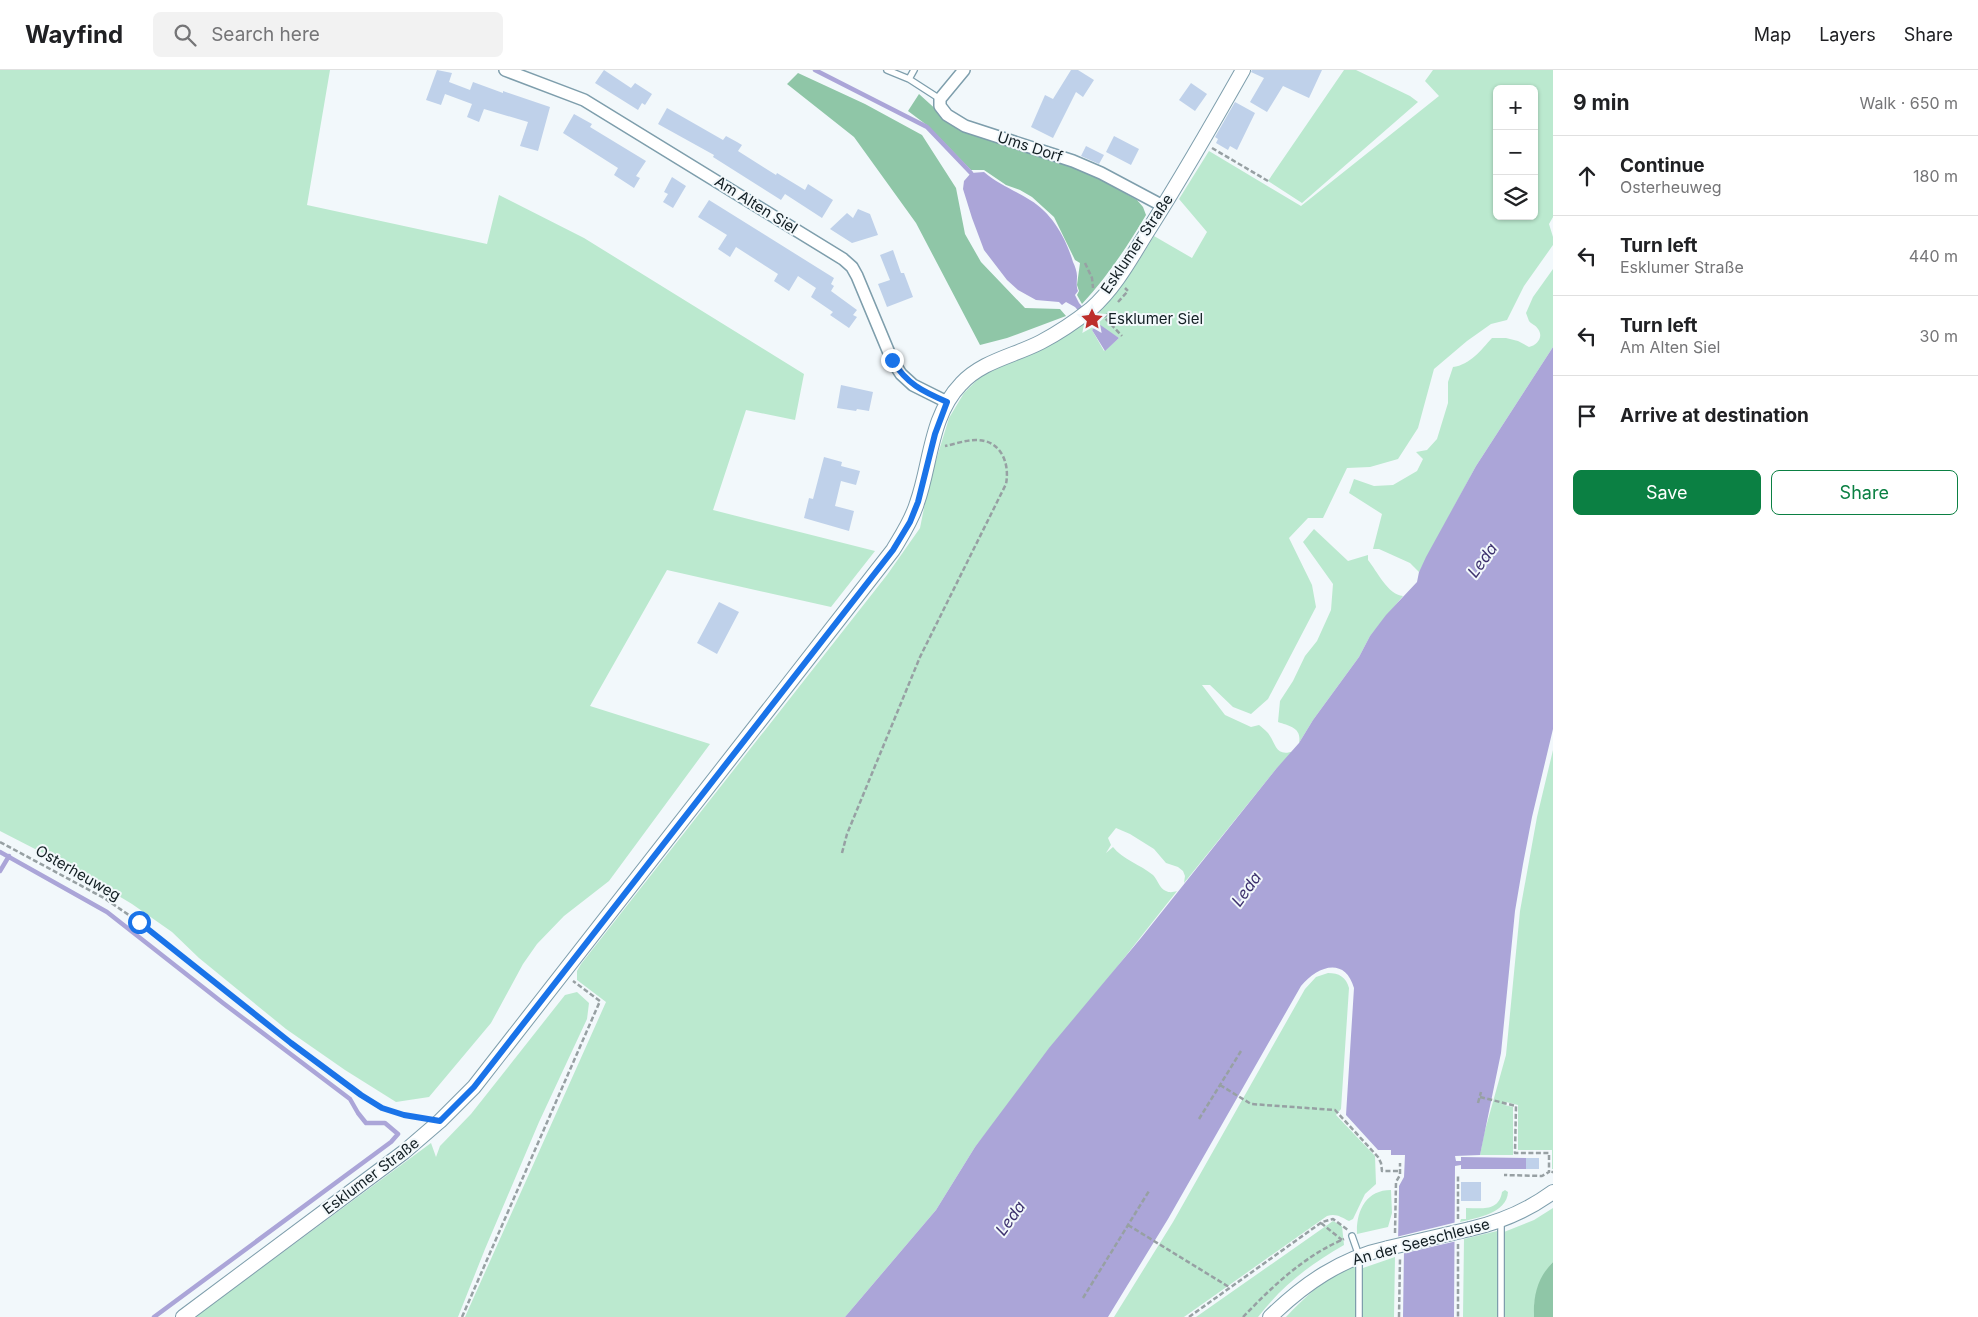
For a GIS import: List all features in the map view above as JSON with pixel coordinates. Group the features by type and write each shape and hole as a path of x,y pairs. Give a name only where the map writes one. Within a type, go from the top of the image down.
{"street":[{"name":"Am Alten Siel","path":"505,70 584,100 843,259 852,267 857,276 892,360 901,374 913,385 947,402"},
{"path":"940,99 964,70"},
{"name":"Esklumer Straße","path":"183,1317 404,1152 440,1121 474,1087 753,732 893,550 910,522 918,502 937,426 947,402 961,384 972,374 1041,342 1077,320 1091,309 1107,292 1124,269 1163,206 1244,70"},
{"name":"Ums Dorf","path":"940,99 940,106 947,115 965,126 1072,161 1101,173 1163,206"},
{"name":"An der Seeschleuse","path":"1270,1317 1315,1279 1334,1267 1359,1256 1394,1245 1500,1221 1525,1210 1553,1192"}],"lane":[{"path":"887,70 909,79 940,99"},
{"path":"909,79 914,70"},
{"path":"1500,1221 1501,1317"},
{"path":"1352,1236 1359,1256 1359,1317"}],"path":[{"path":"1202,142 1268,181"},
{"path":"1085,263 1092,278"},
{"path":"1104,317 1122,336"},
{"path":"842,853 846,834 920,657 1006,484 1008,474 1004,454 986,441 975,440 932,449"},
{"name":"Osterheuweg","path":"0,842 97,894 139,922 276,1031 361,1095 389,1110 404,1115 440,1121"},
{"path":"462,1317 600,1001 562,973"},
{"path":"1199,1119 1241,1051"},
{"path":"1220,1085 1251,1104 1335,1110 1378,1157 1382,1171 1400,1171"},
{"path":"1478,1103 1481,1092"},
{"path":"1480,1097 1516,1106 1515,1153 1549,1153 1549,1172 1542,1176 1504,1176"},
{"path":"1399,1317 1394,1245 1396,1182 1400,1175 1400,1163"},
{"path":"1458,1175 1458,1214"},
{"path":"1083,1298 1149,1191"},
{"path":"1189,1317 1329,1218 1340,1223"},
{"path":"1243,1317 1300,1264 1342,1240 1321,1223"},
{"path":"1128,1225 1229,1288"},
{"path":"1458,1246 1458,1317"}],"green space":[{"path":"0,70 330,70 307,205 487,244 499,195 584,238 804,374 795,420 746,410 713,510 875,551 831,607 667,570 590,706 710,744 609,881 564,916 537,944 523,964 491,1023 429,1097 396,1102 345,1070 286,1029 199,958 172,932 132,904 72,868 0,831"},
{"path":"1344,70 1356,70 1410,96 1418,102 1302,203 1268,181"},
{"path":"1433,70 1553,70 1553,217 1549,224 1553,245 1524,286 1507,320 1491,324 1467,341 1434,369 1418,428 1398,459 1370,467 1347,468 1323,518 1308,518 1289,538 1312,585 1316,607 1268,699 1251,714 1233,707 1210,685 1202,685 1225,715 1251,727 1259,725 1268,733 1277,748 1283,753 1294,751 1276,769 1184,883 1185,876 1183,871 1166,863 1154,849 1130,834 1116,828 1108,838 1111,845 1106,853 1113,847 1121,855 1153,875 1164,890 1167,892 1177,891 975,1147 936,1210 845,1317 465,1317 606,1002 577,980 577,971 887,575 920,528 929,483 949,418 964,393 985,372 1086,320 1094,329 1092,330 1104,351 1119,338 1098,325 1091,316 1118,290 1154,236 1192,258 1207,232 1179,199 1209,151 1301,206 1439,96 1425,81"},
{"path":"798,73 865,104 922,135 956,188 965,234 981,262 1025,308 1060,309 1066,316 1007,338 980,345 916,223 854,137 787,84"},
{"path":"919,94 951,123 985,137 1089,173 1137,200 1143,207 1146,215 1132,239 1082,304 1077,295 1079,291 1077,285 1080,263 1075,260 1054,217 1032,197 1020,190 1006,185 984,170 971,170 928,126 908,111"},
{"path":"1553,269 1553,347 1476,466 1419,572 1410,563 1379,549 1373,549 1382,514 1349,493 1354,479 1374,486 1393,485 1417,471 1423,459 1416,452 1427,450 1437,439 1448,403 1448,382 1453,367 1470,360 1492,338 1506,338 1518,341 1529,347 1537,343 1540,338 1540,332 1529,321 1526,313 1533,297"},
{"path":"1314,529 1348,561 1368,555 1368,560 1383,582 1392,592 1403,596 1370,636 1359,657 1313,720 1299,743 1299,734 1294,728 1278,722 1280,701 1293,681 1305,656 1317,641 1331,610 1333,584 1303,542"},
{"path":"1553,750 1552,1169 1552,1150 1518,1150 1518,1105 1506,1102 1505,1105 1513,1107 1513,1155 1480,1155 1506,1055 1520,911 1537,817"},
{"path":"1328,973 1342,976 1349,988 1341,1109 1336,1115 1375,1156 1376,1184 1365,1194 1353,1219 1349,1221 1336,1215 1327,1216 1184,1317 1114,1317 1173,1222 1305,989 1316,977"},
{"path":"577,992 589,1003 587,1019 539,1122 458,1317 195,1317 431,1143 436,1157 440,1146 471,1114 565,995"},
{"path":"1391,1190 1392,1213 1388,1227 1357,1234 1358,1217 1364,1203 1375,1194"},
{"path":"1505,1190 1508,1192 1506,1199 1497,1210 1460,1222 1461,1219 1466,1219 1466,1208 1488,1208 1493,1206"},
{"path":"1553,1208 1553,1262 1544,1274 1538,1287 1534,1317 1505,1317 1504,1232 1534,1220"},
{"path":"1333,1221 1342,1226 1344,1245 1297,1276 1258,1317 1196,1317"},
{"path":"1497,1231 1498,1317 1463,1317 1464,1239"},
{"path":"1395,1257 1394,1317 1363,1317 1363,1268"},
{"path":"1553,1262 1553,1317 1534,1317 1534,1301 1540,1280"},
{"path":"1355,1266 1356,1317 1286,1317 1318,1287"}],"water":[{"path":"984,172 1038,205 1057,227 1076,269 1078,291 1075,295 1079,303 1098,325 1119,338 1105,351 1092,330 1094,328 1075,307 1066,302 1062,305 1059,302 1036,300 1018,290 1007,280 984,250 963,189 964,181 971,173"},
{"name":"Leda","path":"1553,347 1553,729 1523,864 1515,911 1501,1053 1480,1155 1455,1156 1456,1161 1461,1161 1461,1157 1526,1158 1526,1169 1461,1169 1461,1165 1455,1166 1454,1317 1403,1317 1404,1251 1398,1243 1399,1186 1404,1177 1405,1155 1391,1155 1391,1150 1378,1150 1346,1115 1354,988 1350,978 1344,971 1330,967 1315,973 1301,986 1168,1219 1108,1317 845,1317 936,1210 975,1147 1049,1048 1299,743 1313,720 1359,657 1370,636 1386,615 1417,582 1419,572 1426,557 1476,466"}],"pier":[{"path":"1457,1222 1457,1241 1401,1254 1396,1244 1396,1237"}],"building":[{"path":"437,70 452,73 449,82 470,90 473,82 550,107 538,151 520,146 528,122 484,109 479,122 467,117 472,104 445,94 441,105 426,100"},
{"path":"604,70 631,88 635,83 652,94 645,105 642,103 638,110 595,83"},
{"path":"1071,70 1078,70 1094,80 1083,97 1076,92 1053,138 1031,127 1045,95 1053,99"},
{"path":"1252,70 1322,70 1309,98 1283,86 1267,112 1250,102 1264,78 1251,72"},
{"path":"1191,83 1207,94 1195,111 1179,100"},
{"path":"1235,102 1255,113 1237,150 1230,146 1228,150 1216,143 1218,139 1215,137"},
{"path":"667,108 723,140 726,136 742,145 738,151 776,175 777,173 805,190 808,184 833,200 822,218 785,194 781,200 713,157 714,155 658,124"},
{"path":"574,114 592,124 590,127 646,161 636,176 640,178 634,188 614,175 618,168 563,133"},
{"path":"1114,136 1139,149 1131,165 1106,152"},
{"path":"1086,146 1104,155 1099,164 1081,156"},
{"path":"672,177 686,186 673,208 663,202 668,194 664,192"},
{"path":"709,200 834,278 831,284 834,286 831,291 857,310 853,315 857,317 849,328 830,315 833,312 811,297 816,288 798,276 789,291 774,281 778,274 736,247 730,257 718,249 727,235 698,217"},
{"path":"858,209 870,214 878,235 852,243 830,229 847,213 853,218"},
{"path":"893,250 901,273 904,273 913,297 887,307 878,284 890,280 880,255"},
{"path":"841,385 873,392 869,411 837,408"},
{"path":"824,457 842,462 841,466 860,471 856,485 841,481 835,506 854,511 849,531 804,518 809,498 813,499"},
{"path":"719,602 739,612 717,654 697,643"},
{"path":"1526,1158 1539,1158 1539,1169 1526,1169"},
{"path":"1461,1182 1481,1182 1481,1201 1461,1201"}],"waterway":[{"path":"815,70 927,127 971,173"},
{"path":"0,852 107,912 350,1099 366,1123 385,1123 398,1134 391,1142 154,1317"},
{"path":"0,871 9,856"}],"place":[{"name":"Esklumer Siel","path":"1092,319"}],"route":[{"path":"139,922 291,1043 361,1095 382,1108 404,1115 440,1121 474,1087 753,732 879,570 910,522 918,502 935,434 947,402 913,385 901,374 892,360"}]}
